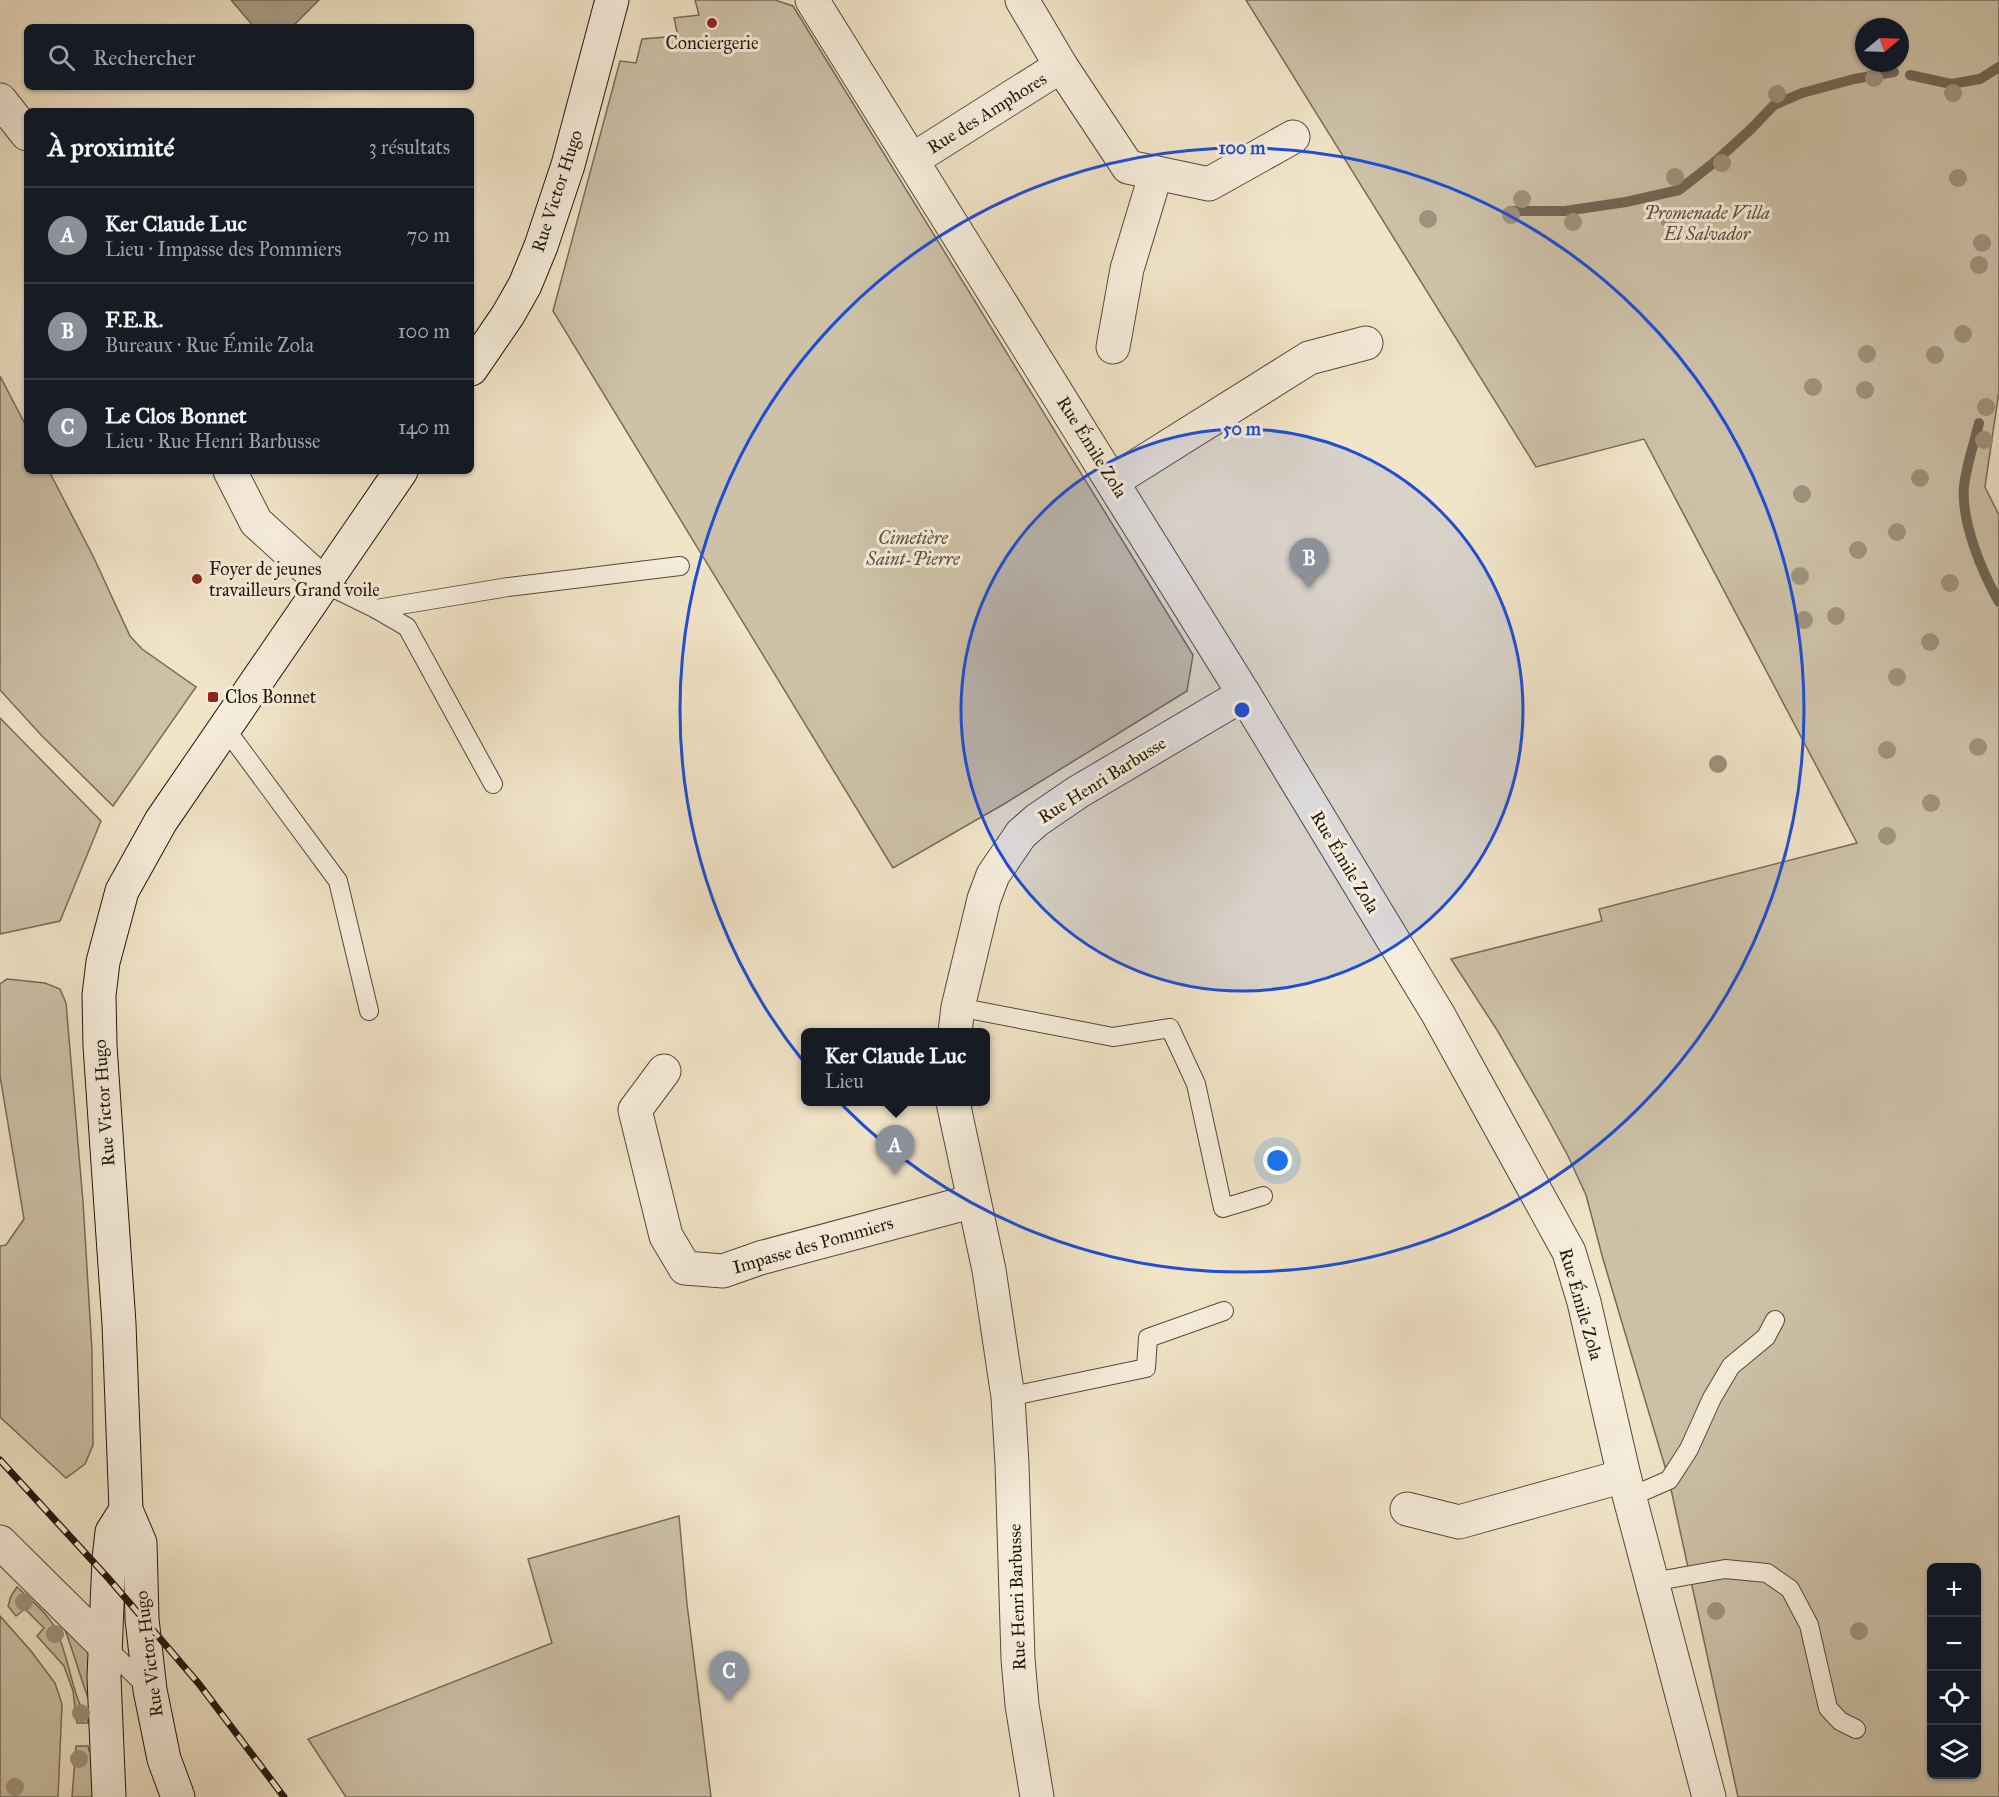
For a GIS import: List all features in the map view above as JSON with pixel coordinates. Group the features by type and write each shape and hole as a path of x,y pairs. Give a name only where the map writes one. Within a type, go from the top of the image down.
{"street":[{"name":"Rue Victor Hugo","path":"474,365 508,315 525,285 541,246 568,165 612,0"},
{"name":"Rue Émile Zola","path":"812,0 1113,481 1438,1014 1569,1252 1584,1302 1627,1486 1709,1797"},
{"name":"Rue des Amphores","path":"1022,0 1061,66 1128,167 1209,184 1293,137"},
{"name":"Rue des Amphores","path":"912,160 1061,66"},
{"path":"0,100 24,130"},
{"path":"1113,347 1127,269 1156,173"},
{"path":"1113,481 1309,358 1366,343"},
{"path":"232,474 256,522 323,583"},
{"name":"Rue Victor Hugo","path":"178,1797 164,1759 150,1690 142,1619 140,1543 126,1510 118,1324 100,1046 99,995 103,962 122,891 161,820 399,474"},
{"name":"Rue Henri Barbusse","path":"956,1020 984,899 993,875 1021,834 1078,792 1244,694"},
{"name":"Impasse des Pommiers","path":"664,1071 636,1110 666,1236 685,1268 723,1271 760,1258 974,1201"},
{"name":"Rue Henri Barbusse","path":"955,1106 989,1270 1008,1397 1018,1659 1022,1705 1037,1797"},
{"path":"1407,1509 1459,1522 1627,1486"},
{"name":"Rue Victor Hugo","path":"108,1797 105,1646 109,1558 112,1532 126,1510"},
{"path":"0,1542 105,1646"}],"lane":[{"path":"376,609 508,587 680,566"},
{"path":"323,583 407,627 493,784"},
{"path":"225,728 338,881 369,1011"},
{"path":"956,1020 1113,1037 1170,1028 1196,1084 1223,1208 1263,1196"},
{"path":"1008,1397 1146,1368 1148,1338 1224,1311"},
{"path":"1627,1486 1669,1480 1689,1449 1712,1398 1731,1366 1766,1337 1775,1320"},
{"path":"1652,1582 1725,1569 1767,1573 1790,1589 1809,1625 1828,1708 1840,1720 1856,1729"},
{"path":"105,1646 150,1690"}],"green space":[{"name":"Cimetière Saint-Pierre","path":"695,0 775,0 793,6 1193,655 1187,691 1004,804 893,868 553,311 620,61 636,63 642,39 678,36 674,18 699,15"},
{"name":"Promenade Villa El Salvador","path":"1246,0 1999,0 1999,391 1985,487 1999,515 1999,1797 1738,1797 1669,1480 1586,1195 1543,1110 1497,1030 1451,959 1602,921 1599,909 1857,843 1644,439 1536,467"},
{"path":"0,376 24,422 24,474 51,474 93,556 130,636 142,649 196,687 113,806 42,736 0,690"},
{"path":"0,718 101,821 60,921 0,934"},
{"path":"7,979 45,983 60,989 66,1003 83,1202 92,1351 93,1445 85,1464 66,1478 0,1417 0,1246 6,1245 24,1219 0,1076 0,984"},
{"path":"679,1516 687,1604 711,1797 346,1797 308,1739 552,1643 528,1559"},
{"path":"17,1587 39,1607 54,1625 83,1713 89,1723 77,1723 73,1691 64,1666 37,1636 44,1628 25,1609 16,1616 8,1606"},
{"path":"0,1616 55,1683 62,1704 58,1797 0,1797"},
{"path":"61,1620 91,1645 94,1713 70,1643"},
{"path":"76,1746 88,1746 89,1751 101,1749 97,1797 72,1797"}],"shaded area":[{"path":"231,0 319,0 295,24 251,24"}],"waterway":[{"path":"1910,75 1951,84 1980,79 1999,67"},
{"path":"1510,211 1565,211 1626,202 1679,190 1716,161 1774,105 1802,93 1854,79 1894,72"},
{"path":"1979,423 1966,471 1964,501 1974,546 1999,602"}],"railway":[{"path":"0,1460 109,1579 199,1684 284,1797"}],"place":[{"name":"Conciergerie","path":"712,23"},
{"name":"Foyer de jeunes travailleurs Grand voile","path":"197,579"},
{"name":"F.E.R.","path":"1309,588"},
{"name":"Clos Bonnet","path":"213,697"},
{"name":"Ker Claude Luc","path":"895,1175"},
{"name":"Le Clos Bonnet","path":"729,1701"}]}
